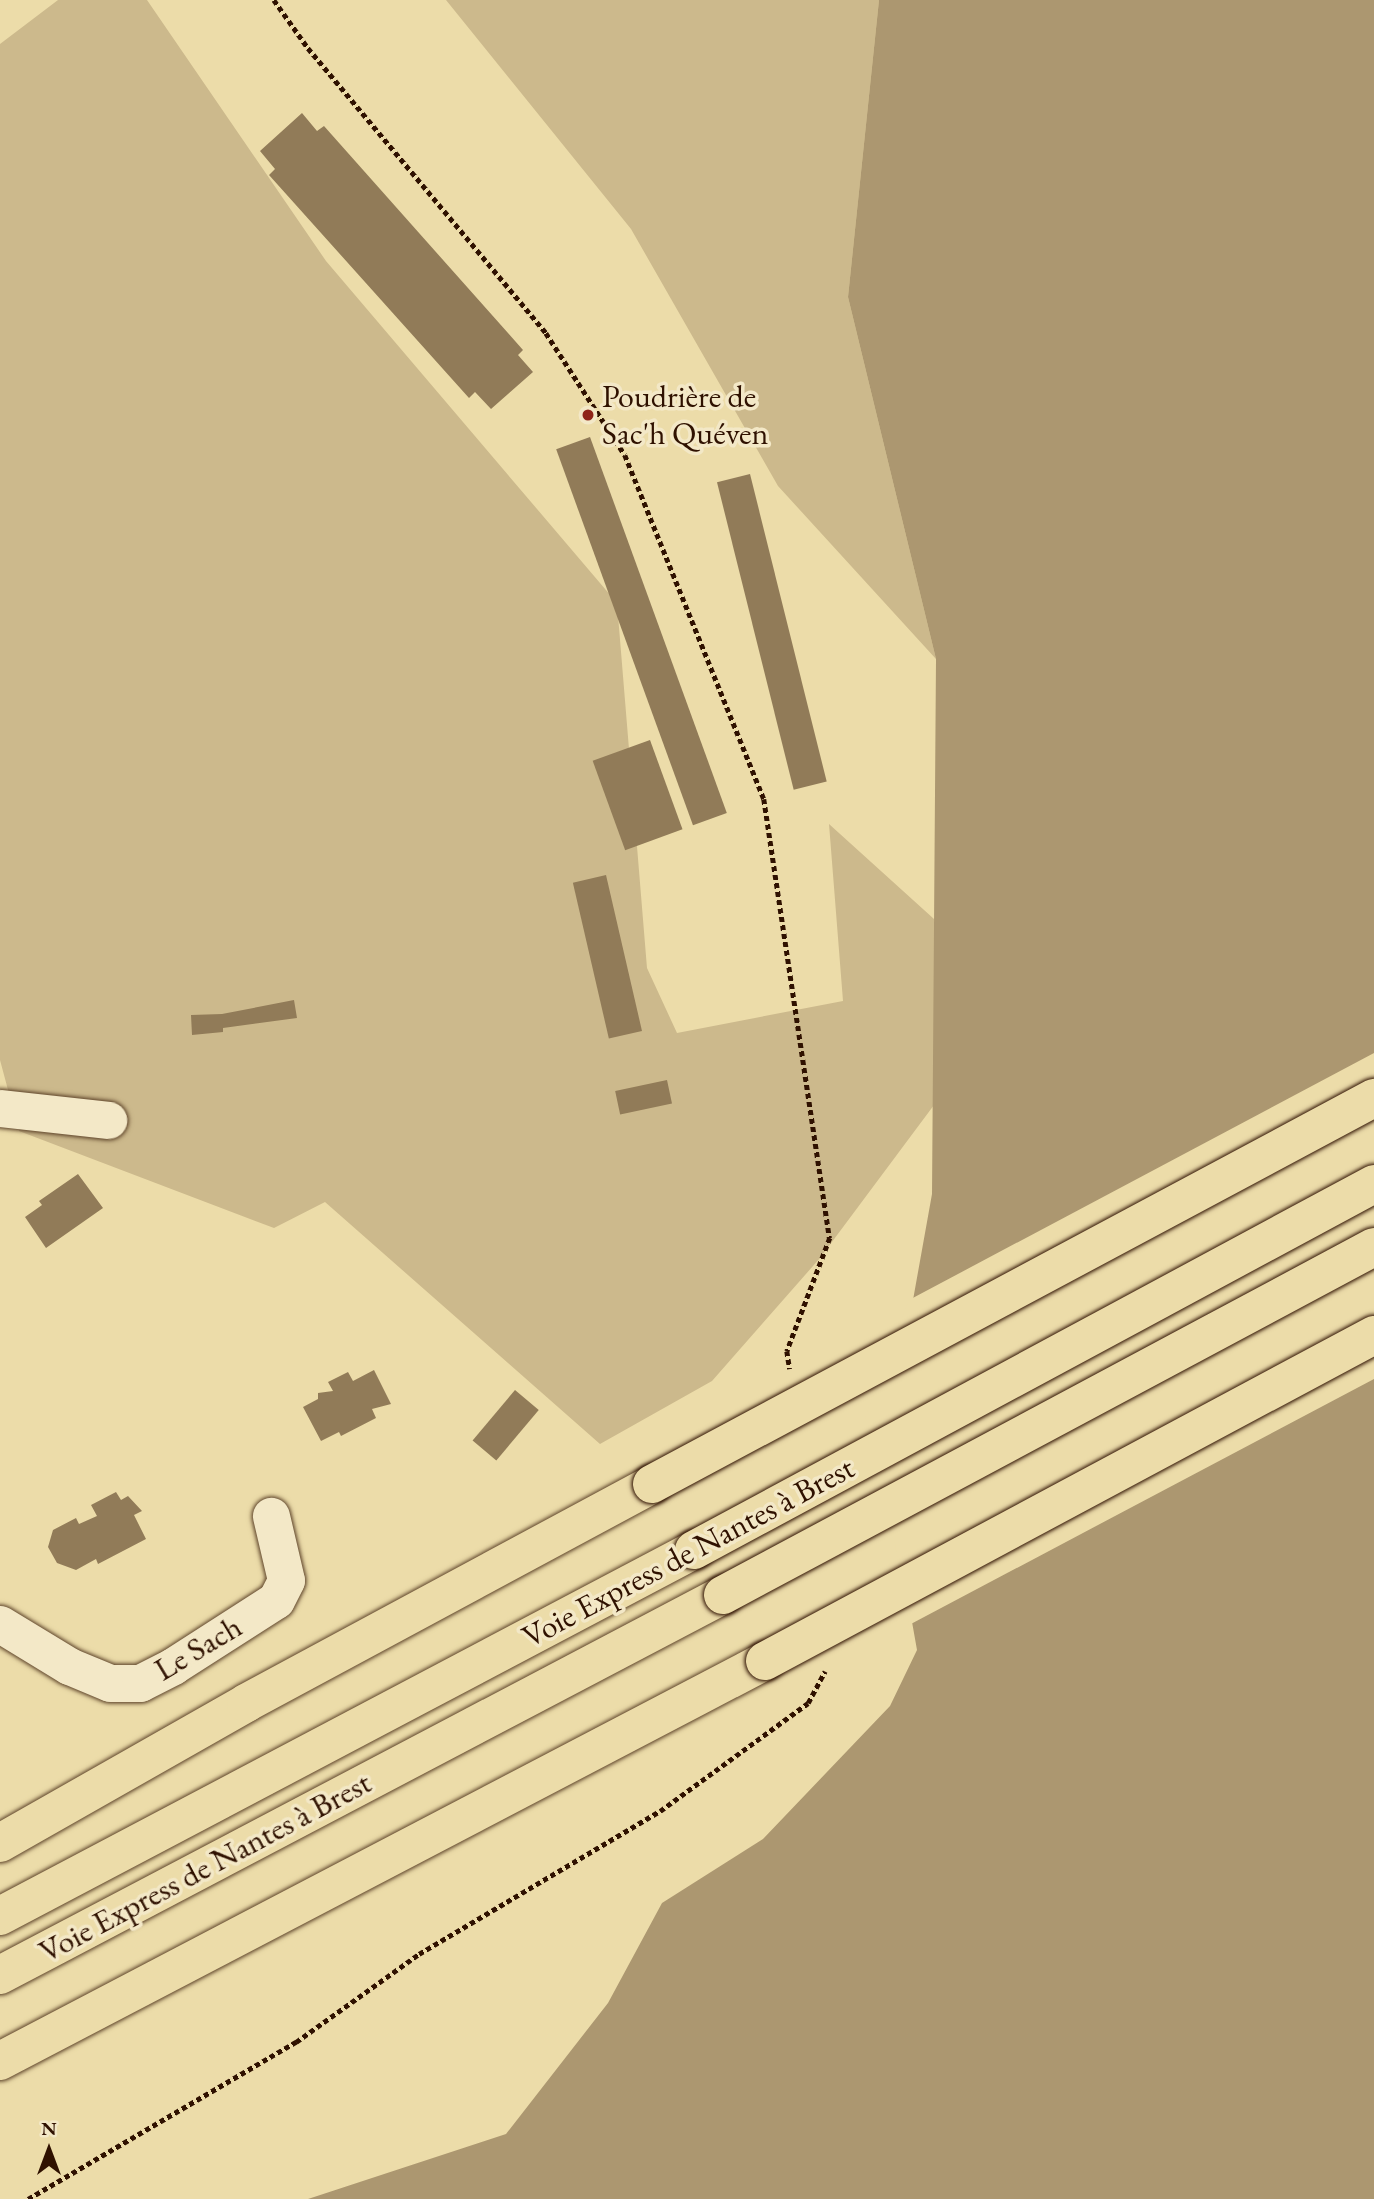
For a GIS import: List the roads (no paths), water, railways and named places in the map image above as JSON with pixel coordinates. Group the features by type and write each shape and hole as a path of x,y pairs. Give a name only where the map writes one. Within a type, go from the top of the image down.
{"highway":[{"path":"0,1843 246,1703 1374,1098"},
{"name":"Voie Express de Nantes à Brest","path":"0,1916 694,1550 1374,1184"},
{"name":"Voie Express de Nantes à Brest","path":"0,1975 723,1595 1374,1247"},
{"path":"0,2061 765,1661 1374,1335"}],"street":[{"path":"0,1108 108,1120"},
{"name":"Le Sach","path":"0,1624 69,1666 110,1683 139,1683 173,1666 276,1600 286,1580 271,1516"}],"place":[{"name":"Poudrière de Sac'h Quéven","path":"588,415"}]}
